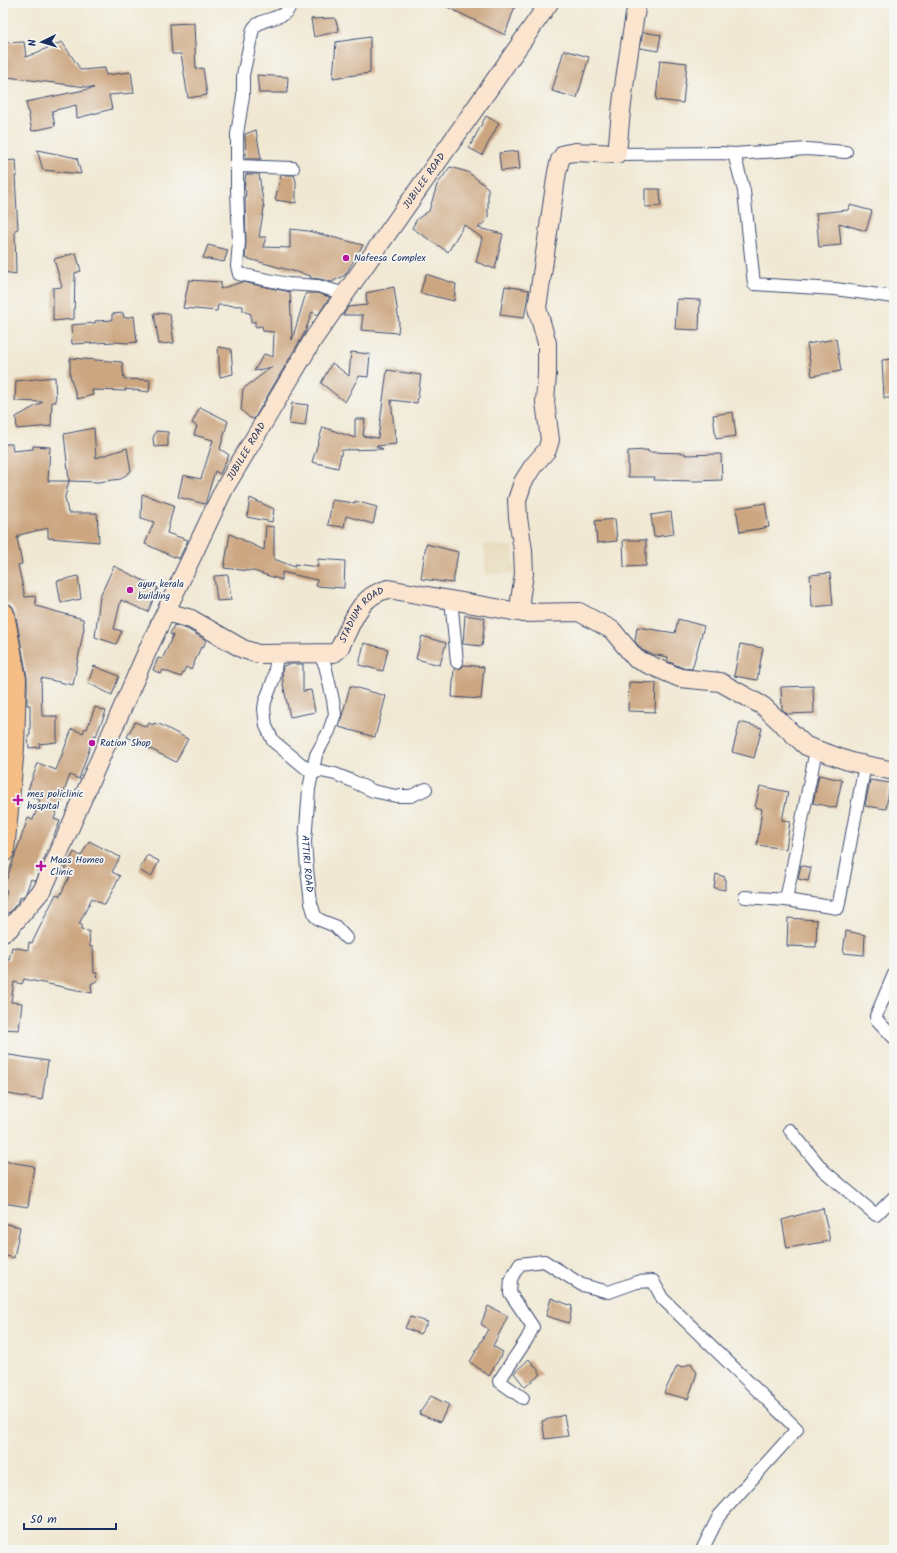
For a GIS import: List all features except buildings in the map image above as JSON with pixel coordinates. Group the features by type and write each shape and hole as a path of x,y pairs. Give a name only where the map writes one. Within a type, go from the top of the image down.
{"highway":[{"path":"3,614 15,679 13,748 3,851"}],"street":[{"path":"290,3 290,6 285,13 256,24 253,29 244,75 243,96 237,134 239,242 237,266 239,274 288,284 318,286 345,294"},
{"name":"JUBILEE ROAD","path":"3,932 9,929 43,889 166,612 224,489 314,338 548,3"},
{"path":"617,154 620,117 630,40 637,3"},
{"path":"524,613 520,600 524,574 523,550 517,500 523,482 533,466 546,450 550,440 545,402 546,343 536,308 557,172 560,160 564,154 575,152 617,154 734,154 807,149 846,152"},
{"path":"734,154 744,191 754,284 835,289 894,297"},
{"path":"237,166 293,168"},
{"name":"STADIUM ROAD","path":"166,612 190,619 243,649 258,654 334,653 339,649 358,609 366,600 378,591 388,589 524,613 579,612 612,630 636,659 680,678 720,682 763,706 806,746 851,762 894,771"},
{"path":"451,599 457,662"},
{"name":"ATTIRI ROAD","path":"318,653 325,665 333,700 334,714 329,731 316,755 309,789 305,842 312,903 315,916 320,920 335,926 346,938"},
{"path":"277,654 274,678 264,709 266,726 274,741 312,773 322,771 335,774 373,791 396,796 411,796 426,789"},
{"path":"786,900 816,750"},
{"path":"745,897 786,900 838,908 865,765"},
{"path":"894,974 876,1016 877,1020 894,1038"},
{"path":"790,1130 823,1170 876,1215 894,1196"},
{"path":"523,1398 499,1381 527,1339 533,1327 510,1293 511,1279 520,1264 544,1262 582,1285 609,1292 637,1282 653,1281 662,1298 797,1430 719,1516 702,1550"}],"shaded area":[{"path":"484,544 513,547 514,572 486,576"}],"place":[{"name":"Nafeesa Complex","path":"346,258"},
{"name":"ayur kerala building","path":"130,590"},
{"name":"Ration Shop","path":"92,743"},
{"name":"mes policlinic hospital","path":"18,800"},
{"name":"Maas Homeo Clinic","path":"41,866"}]}
